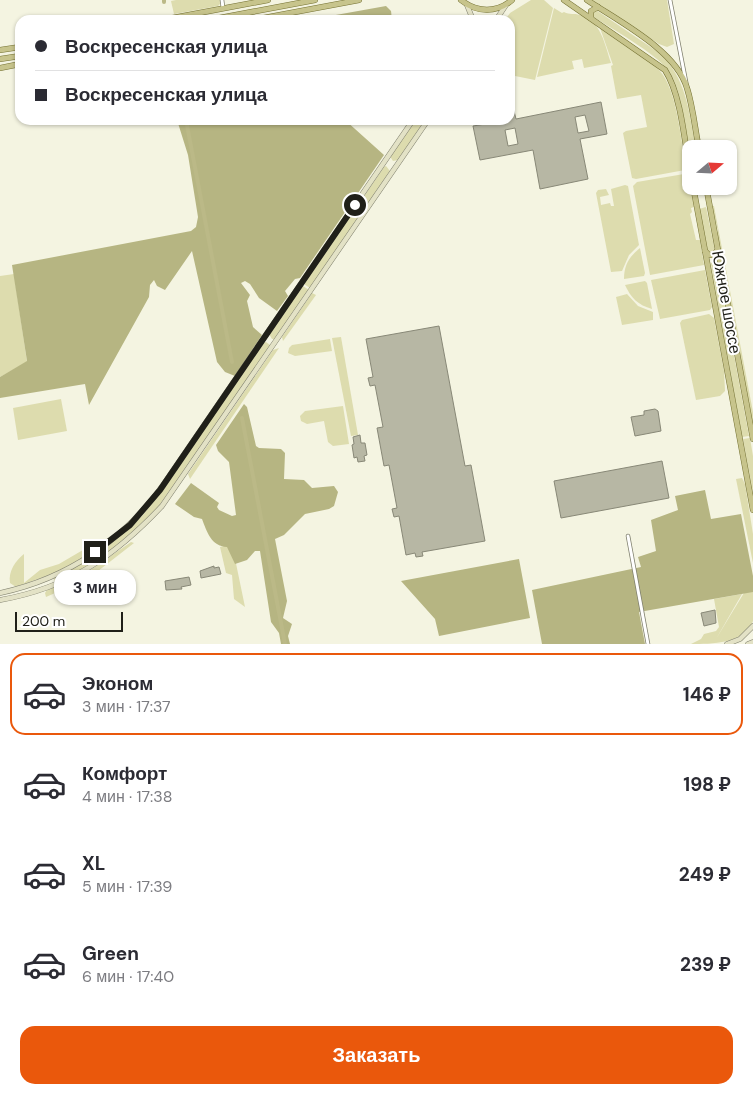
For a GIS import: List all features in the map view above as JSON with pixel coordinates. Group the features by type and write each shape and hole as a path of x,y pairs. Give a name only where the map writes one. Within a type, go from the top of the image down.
{"main road":[{"path":"190,15 268,0"},
{"path":"236,15 315,0"},
{"path":"280,15 359,0"},
{"path":"461,0 467,5 488,10 510,2"},
{"path":"564,0 657,64 671,79 684,140"},
{"path":"587,0 643,38 670,60 687,87 697,140"},
{"path":"500,15 510,2"},
{"path":"467,5 471,15"},
{"path":"591,18 591,11 598,7"},
{"path":"0,50 15,48"},
{"path":"0,59 15,57"},
{"path":"0,68 15,65"},
{"path":"0,593 37,583 54,576 95,552 130,525 142,513 410,125"},
{"path":"0,600 41,590 105,558 136,534 162,506 425,125"},
{"path":"386,160 397,166"},
{"name":"Южное шоссе","path":"695,195 753,510"},
{"name":"Южное шоссе","path":"708,195 753,439"},
{"path":"705,251 709,256 712,256 718,250"},
{"path":"708,264 713,258 720,261"},
{"path":"265,336 275,342"},
{"path":"54,576 52,582 58,583"},
{"path":"37,583 44,584 44,588 41,590"},
{"path":"727,644 745,635 753,626"},
{"path":"748,644 753,642"}],"street":[{"path":"222,0 224,8"},
{"path":"670,0 687,87"},
{"path":"628,536 648,644"}],"green space":[{"path":"220,0 221,3 218,6 174,14 171,1"},
{"path":"531,0 544,0 553,8 535,80 515,76 515,15 509,15"},
{"path":"591,0 667,0 674,44 667,47 659,44"},
{"path":"554,8 562,13 580,15 593,22 601,34 611,63 584,68 582,59 572,61 574,69 537,77"},
{"path":"596,10 658,52 668,62 681,84 689,109 694,140 688,140 681,102 668,70 644,49 592,16 592,11"},
{"path":"600,28 647,59 660,71 666,80 671,90 678,116 682,142 682,171 636,179 632,178 623,133 647,127 641,95 617,99 611,66 613,65"},
{"path":"412,125 422,125 398,160 393,161 391,155"},
{"path":"386,166 390,171 310,288 304,284"},
{"path":"682,174 682,195 692,195 694,207 691,208 692,212 690,214 696,240 700,240 704,265 650,275 633,186 637,182"},
{"path":"625,185 628,186 639,245 629,255 622,271 611,272 596,193 598,190 606,189 609,195 600,197 601,205 610,203 611,206 614,206 611,189"},
{"path":"712,206 714,206 753,412 753,426 717,234 718,231"},
{"path":"706,207 714,254 708,252 699,209"},
{"path":"640,248 644,276 624,279 628,262"},
{"path":"715,261 749,436 742,437 711,265"},
{"path":"705,270 712,307 710,310 660,319 651,280"},
{"path":"14,274 27,362 0,377 0,276"},
{"path":"645,281 652,309 636,300 625,285"},
{"path":"303,286 309,290 275,339 272,339 269,334"},
{"path":"312,293 316,295 283,341 282,337"},
{"path":"627,294 638,306 653,312 653,320 622,325 616,297"},
{"path":"709,314 714,318 724,371 725,391 720,396 696,400 680,323 682,320"},
{"path":"341,337 358,435 351,436 332,338"},
{"path":"330,339 332,351 295,356 288,353 292,345"},
{"path":"266,342 270,347 159,506 134,532 102,557 55,582 54,578 103,549 142,516 163,490 263,343"},
{"path":"279,348 190,479 188,474 273,350"},
{"path":"61,399 67,431 18,440 13,408"},
{"path":"343,406 349,444 333,446 328,442 324,421 307,424 301,421 300,416 305,411"},
{"path":"750,438 753,456 753,493 743,439"},
{"path":"742,478 745,484 753,534 753,563 736,479"},
{"path":"131,542 134,543 89,578 89,571"},
{"path":"232,544 245,607 234,599 232,575 226,573 220,547"},
{"path":"88,547 87,555 60,571 16,587 10,583 10,574 13,566 24,554 24,583 40,570 59,564"},
{"path":"80,575 87,579 46,597 45,593 47,590"},
{"path":"753,578 753,621 749,629 743,634 726,641 691,644 701,639 704,634 716,631 719,627 714,599 742,594 716,639"}],"shaded area":[{"path":"386,6 391,11 391,15 336,15"},
{"path":"179,125 351,125 384,155 300,278 295,279 285,291 288,296 277,311 259,298 250,284 245,281 241,283 250,295 247,301 253,327 262,335 235,376 225,372 217,362 192,251 165,290 157,286 154,280 150,285 149,297 89,405 85,384 0,398 0,377 27,361 12,265 191,231 196,227 198,217 188,155"},
{"path":"244,404 247,407 256,446 259,448 281,449 285,453 284,479 304,480 312,488 334,486 338,492 334,506 329,509 305,514 284,535 275,539 287,601 283,618 292,624 288,636 290,644 281,644 279,633 271,622 260,551 255,551 247,560 235,564 227,547 217,544 210,538 202,519 194,517 175,504 191,483 219,503 217,507 219,510 232,516 236,515 229,462 218,451 216,445"},
{"path":"705,490 711,519 741,514 753,576 753,592 639,612 645,644 542,644 532,590 641,567 638,557 656,551 651,520 678,510 675,496"},
{"path":"519,559 530,618 439,636 435,619 401,581"}],"building":[{"path":"601,102 607,134 580,139 588,179 540,189 533,150 480,160 473,126 515,125 515,115 516,119","holes":["585,115 589,131 578,133 575,117","515,128 518,144 508,146 505,130"]},
{"path":"439,326 465,466 471,465 485,541 422,552 423,556 416,557 415,553 406,555 399,516 394,517 392,509 397,508 389,465 384,466 377,428 383,427 375,385 370,386 368,378 373,377 366,339"},
{"path":"655,409 658,411 661,431 635,436 631,417 644,415 644,411"},
{"path":"360,435 361,443 365,443 367,455 364,456 365,461 358,462 357,457 354,458 352,445 354,444 353,437"},
{"path":"662,461 669,498 561,518 554,481"},
{"path":"214,566 214,568 219,567 221,574 201,578 200,571"},
{"path":"189,577 191,585 181,587 182,589 166,590 165,581"},
{"path":"715,610 716,623 704,626 701,613"}],"waterway":[{"path":"187,125 232,362"},
{"path":"242,418 285,644"}],"route":[{"path":"95,552 130,525 160,490 355,205"}]}
